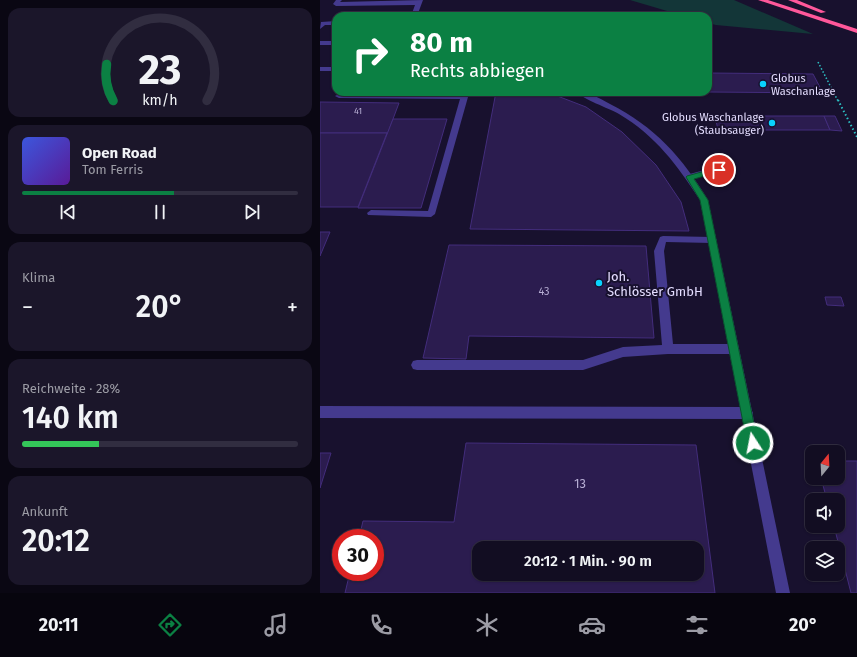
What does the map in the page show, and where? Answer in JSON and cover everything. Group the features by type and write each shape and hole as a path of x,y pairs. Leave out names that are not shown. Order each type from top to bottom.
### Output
{"highway":[{"path":"762,0 857,31"},
{"path":"791,0 857,25"}],"street":[{"path":"339,0 336,4 420,2 416,12"},
{"path":"320,27 323,23 332,23"},
{"path":"320,43 332,43"},
{"path":"320,69 332,69"},
{"path":"371,213 431,214 464,97 451,96"},
{"path":"587,96 625,115 658,140 690,177 704,200 783,593"},
{"path":"690,177 719,170"},
{"path":"668,349 659,252 663,239 712,240"},
{"path":"417,365 583,365 623,352 668,349 734,349"},
{"path":"320,412 747,413"}],"path":[{"path":"818,62 857,137"}],"green space":[{"path":"630,0 734,0 813,34 716,25 712,24 712,12 670,12"}],"building":[{"name":"Globus Waschanlage","path":"712,73 813,74 823,93 712,92"},
{"path":"495,96 557,96 586,107 622,132 656,165 681,202 689,231 470,229"},
{"path":"320,102 399,103 387,135 386,135 387,133 320,133"},
{"name":"Globus Waschanlage (Staubsauger)","path":"715,116 824,116 830,130 718,130"},
{"path":"824,116 835,116 842,131 830,130"},
{"path":"393,119 447,119 421,208 358,208"},
{"path":"320,133 387,133 358,207 320,207"},
{"path":"320,232 330,232 320,256"},
{"path":"449,245 646,246 654,338 469,336 466,359 423,358"},
{"path":"825,297 841,297 844,306 827,305"},
{"path":"466,443 696,445 715,593 345,593 348,581 384,581 384,529 361,529 363,521 454,522"},
{"path":"320,453 331,453 320,488"},
{"path":"845,461 857,461 857,593 851,593 845,569 845,541 838,541 836,533 845,533 845,493 825,493 823,485 845,485"}],"place":[{"name":"Globus Waschanlage","path":"763,84"},
{"name":"Globus Waschanlage (Staubsauger)","path":"772,123"},
{"name":"Joh. Schlösser GmbH","path":"599,283"}],"route":[{"path":"719,170 690,177 704,200 753,443"}]}
